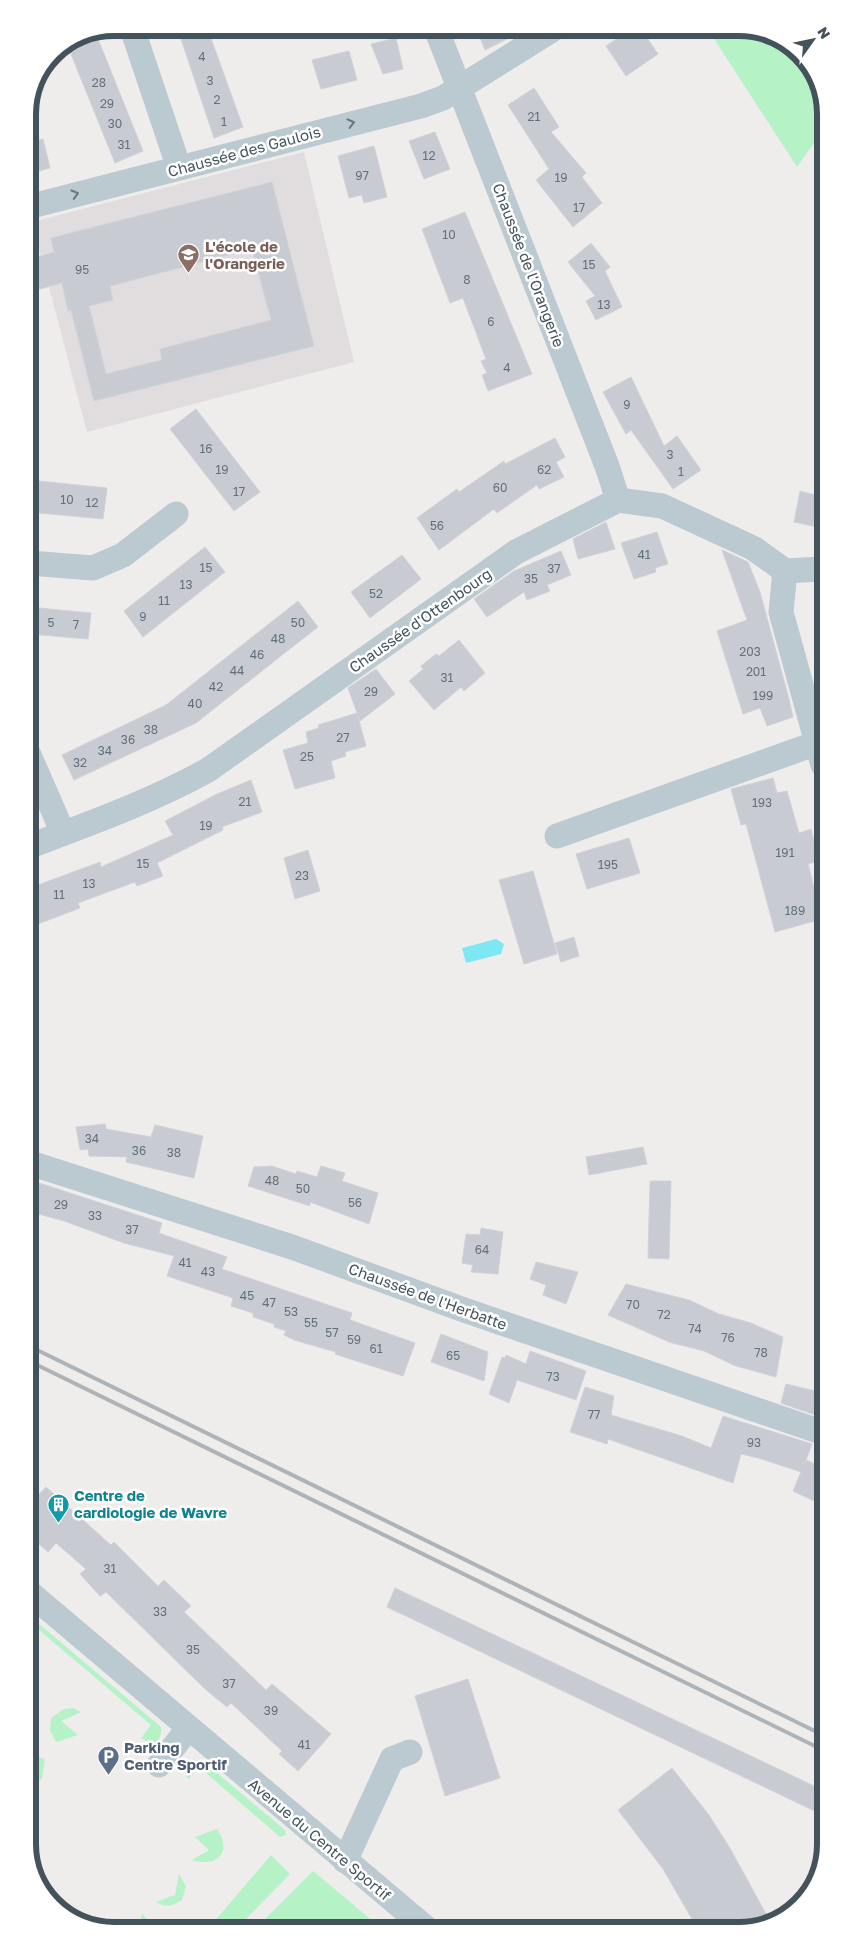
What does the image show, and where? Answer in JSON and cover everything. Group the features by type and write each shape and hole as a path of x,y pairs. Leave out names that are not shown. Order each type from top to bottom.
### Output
{"street":[{"path":"135,36 179,168"},
{"name":"Chaussée de l'Orangerie","path":"439,36 600,448 618,500"},
{"name":"Chaussée des Gaulois","path":"36,204 421,106 443,98 542,36"},
{"path":"618,500 662,506 753,548 785,572 817,569"},
{"name":"Chaussée d'Ottenbourg","path":"36,844 155,798 208,770 516,552 595,510 618,500"},
{"path":"36,564 93,568 123,555 176,514"},
{"path":"785,572 782,612 817,743"},
{"path":"557,836 817,755"},
{"path":"36,771 63,833"},
{"name":"Chaussée de l'Herbatte","path":"36,1165 282,1244 467,1311 817,1431"},
{"name":"Avenue du Centre Sportif","path":"36,1597 188,1729 419,1922"},
{"path":"159,1765 188,1729"},
{"path":"345,1861 392,1759 410,1752"}],"shaded area":[{"name":"L'école de l'Orangerie","path":"304,152 354,362 87,432 36,237 36,221"}],"green space":[{"path":"712,36 744,36 759,39 769,42 788,54 788,65 799,65 813,89 817,114 817,139 797,167"},
{"path":"36,1621 161,1727 158,1740 153,1743 141,1738 151,1725 36,1627"},
{"path":"73,1708 81,1712 61,1721 78,1735 56,1742 50,1730 51,1718 64,1709"},
{"path":"36,1756 45,1759 42,1779 36,1781"},
{"path":"192,1759 204,1762 285,1830 286,1835 280,1837 199,1767 188,1779 183,1769"},
{"path":"217,1829 222,1837 223,1845 223,1851 220,1856 209,1862 192,1860 209,1850 195,1837"},
{"path":"271,1855 290,1874 243,1922 214,1922"},
{"path":"313,1871 374,1922 262,1922"},
{"path":"179,1874 186,1886 182,1900 169,1906 156,1902 175,1895"},
{"path":"142,1913 148,1922 140,1922"}],"water":[{"path":"496,939 504,944 501,954 466,963 462,948"}],"building":[{"path":"180,36 210,36 243,127 214,138"},
{"path":"479,36 513,36 485,50"},
{"path":"621,36 646,36 658,54 626,76 606,46"},
{"path":"98,38 143,151 115,163 70,51 84,42"},
{"path":"396,38 403,69 383,74 371,44"},
{"path":"349,51 357,80 321,89 312,60"},
{"path":"534,88 559,127 551,132 586,173 582,177 602,203 573,227 536,180 549,169 508,105"},
{"path":"435,132 450,169 424,179 409,141"},
{"path":"43,139 50,168 36,172 36,141"},
{"path":"374,146 387,197 364,203 362,195 349,198 338,156"},
{"path":"272,182 314,346 94,401 71,310 68,311 62,283 36,290 36,258 54,252 51,238","holes":["252,249 271,320 160,349 162,360 106,374 89,306 113,300 110,286"]},
{"path":"465,212 532,374 488,391 482,375 487,373 481,361 486,359 463,298 450,303 422,229"},
{"path":"591,243 610,267 605,271 622,307 596,320 586,301 595,296 568,262"},
{"path":"631,377 664,446 677,436 701,470 673,489 631,430 626,434 603,392"},
{"path":"196,409 260,492 234,511 170,429"},
{"path":"555,438 565,457 556,462 564,477 539,489 537,485 497,513 494,509 439,550 417,518 457,489 459,492 504,461 505,464"},
{"path":"36,481 107,488 103,519 36,513"},
{"path":"800,491 817,496 817,527 794,522"},
{"path":"606,522 615,549 578,559 573,539"},
{"path":"657,532 668,564 655,568 656,572 634,579 621,543"},
{"path":"205,547 225,572 143,637 124,611"},
{"path":"722,550 748,562 760,592 789,699 793,717 767,726 760,708 743,714 717,631 747,620"},
{"path":"561,551 571,575 547,585 550,591 527,600 524,592 487,617 474,599 514,571"},
{"path":"402,555 421,579 370,618 351,592"},
{"path":"298,601 318,627 196,723 74,780 62,755 166,705"},
{"path":"36,608 91,613 88,639 36,635"},
{"path":"459,640 485,673 464,691 461,687 434,710 409,681 423,669 421,666 436,654 439,656"},
{"path":"376,669 395,694 360,721 348,688"},
{"path":"357,713 366,746 345,752 346,756 331,761 335,778 295,789 283,750 308,743 306,732 319,728 318,725"},
{"path":"773,778 777,793 787,791 799,833 811,829 817,853 817,862 808,864 817,899 817,920 775,932 746,824 741,825 731,789"},
{"path":"251,780 262,812 222,827 223,830 157,863 163,876 137,886 135,882 78,903 80,908 36,925 36,886 100,862 101,867 173,835 165,821 217,794"},
{"path":"629,838 640,873 587,889 576,854"},
{"path":"308,850 320,891 295,899 284,858"},
{"path":"533,871 557,954 524,964 499,880"},
{"path":"574,937 579,956 561,962 555,943"},
{"path":"105,1124 106,1129 151,1137 155,1125 203,1136 194,1178 126,1162 127,1157 89,1156 88,1149 80,1150 76,1127"},
{"path":"643,1147 647,1164 589,1175 586,1157"},
{"path":"272,1166 296,1174 297,1171 317,1177 321,1166 345,1173 342,1181 378,1193 369,1224 310,1202 310,1206 248,1186 254,1167"},
{"path":"650,1181 671,1181 669,1259 648,1258"},
{"path":"36,1182 162,1223 159,1233 227,1257 222,1269 352,1313 350,1320 415,1343 403,1376 335,1354 336,1352 294,1340 284,1335 286,1331 274,1327 274,1324 253,1317 253,1313 231,1306 233,1298 167,1276 174,1256 124,1243 64,1221 36,1213"},
{"path":"481,1228 503,1232 498,1274 471,1272 473,1265 462,1263 466,1234 480,1235"},
{"path":"536,1262 578,1272 566,1304 543,1295 546,1285 530,1279"},
{"path":"626,1284 689,1300 719,1314 751,1323 783,1337 776,1377 736,1366 704,1351 669,1342 608,1315"},
{"path":"441,1334 488,1352 484,1381 431,1362"},
{"path":"530,1351 586,1371 576,1400 517,1380 509,1403 489,1394 502,1357 505,1358 506,1355 526,1364"},
{"path":"786,1384 817,1391 817,1416 781,1403"},
{"path":"585,1387 614,1396 611,1415 682,1436 711,1448 723,1416 812,1444 805,1463 807,1460 817,1465 817,1502 793,1491 801,1472 758,1458 741,1454 733,1483 608,1439 607,1444 570,1432"},
{"path":"46,1487 111,1545 114,1542 158,1586 164,1580 191,1606 184,1612 266,1690 272,1684 331,1734 298,1771 279,1754 282,1751 231,1703 227,1707 205,1689 106,1592 100,1596 80,1574 86,1569 56,1543 48,1552 36,1541 36,1498"},
{"path":"395,1588 817,1787 817,1812 387,1607"},
{"path":"468,1679 500,1778 445,1796 415,1696"},
{"path":"672,1768 709,1815 731,1850 767,1916 739,1922 694,1922 663,1869 618,1810"}],"railway":[{"path":"36,1349 817,1732"},
{"path":"36,1364 817,1747"}],"place":[{"name":"L'école de l'Orangerie","path":"189,274"},
{"name":"Centre de cardiologie de Wavre","path":"58,1523"},
{"name":"Parking Centre Sportif","path":"108,1775"}]}
